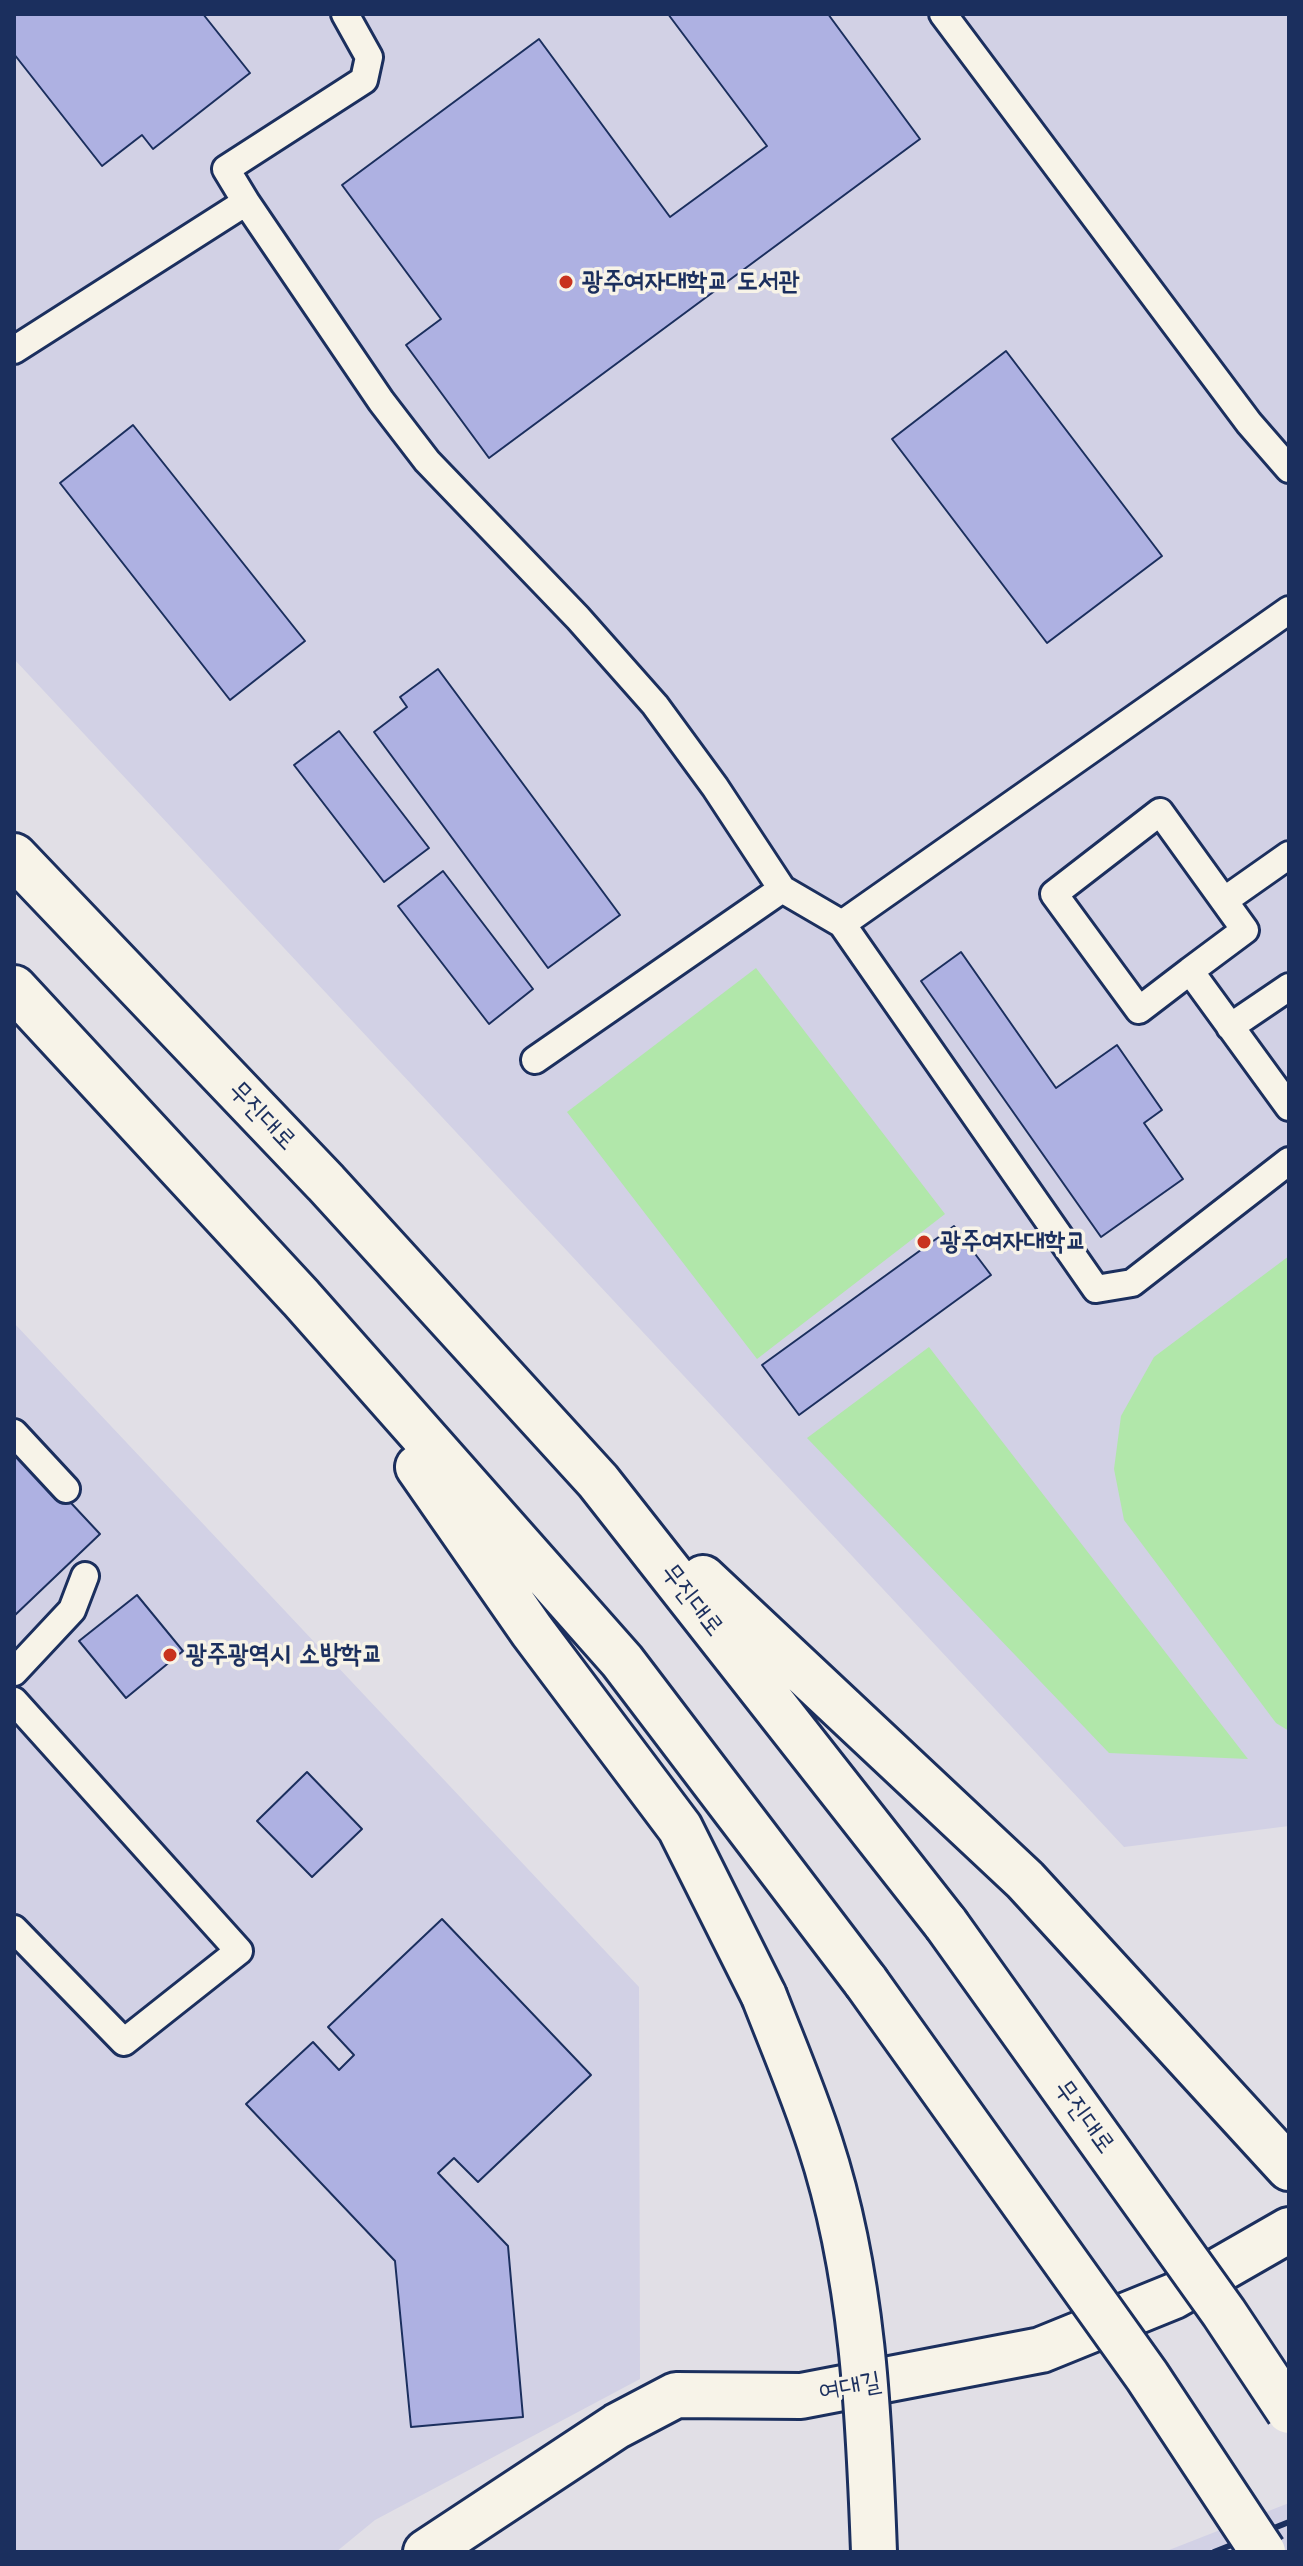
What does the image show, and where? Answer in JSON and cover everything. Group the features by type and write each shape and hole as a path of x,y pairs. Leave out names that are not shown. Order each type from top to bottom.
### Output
{"main road":[{"name":"무진대로","path":"14,856 326,1183 598,1481 946,1924 1224,2313 1289,2411"},
{"path":"14,988 301,1298 622,1661 866,1982 1147,2376 1263,2552"},
{"path":"301,1298 532,1631 680,1828 764,1996 821,2145 856,2299 870,2422 874,2552"},
{"path":"598,1481 1025,1880 1289,2168"},
{"name":"여대길","path":"426,2552 617,2426 676,2395 801,2396 1041,2350 1174,2296 1289,2230"}],"lane":[{"path":"345,14 369,57 364,80 226,169 427,461 578,618 655,705 715,787 782,889 842,924 1096,1289 1132,1283 1289,1161"},
{"path":"943,14 1249,423 1289,469"},
{"path":"14,350 246,202"},
{"path":"842,924 1289,610"},
{"path":"1160,812 1245,930 1190,971 1139,1010 1054,894 1160,812"},
{"path":"1225,900 1289,855"},
{"path":"535,1060 782,889"},
{"path":"1190,971 1289,1107"},
{"path":"1230,1027 1289,987"},
{"path":"14,1433 66,1489"},
{"path":"14,1672 72,1610 85,1576"},
{"path":"14,1701 239,1951 124,2042 14,1929"}],"shaded area":[{"name":"광주여자대학교","path":"14,14 1289,14 1289,1826 1124,1847 14,659"},
{"name":"광주광역시 소방학교","path":"14,1323 639,1987 640,2379 375,2520 336,2552 14,2552"},
{"path":"1289,2503 1289,2552 1164,2552"}],"green space":[{"path":"756,968 945,1214 757,1359 567,1112"},
{"path":"1289,1256 1289,1731 1276,1723 1124,1520 1114,1469 1121,1416 1154,1357"},
{"path":"929,1347 1248,1759 1109,1753 807,1438"}],"building":[{"path":"14,14 203,14 250,73 153,149 142,135 102,166 14,54"},
{"path":"668,14 828,14 920,139 489,458 406,345 441,319 342,185 539,39 670,217 767,146"},
{"path":"1006,351 1162,556 1047,643 892,439"},
{"path":"133,425 305,641 230,700 60,483"},
{"path":"438,669 620,915 548,968 374,732 407,707 400,697"},
{"path":"339,731 429,848 384,882 294,765"},
{"path":"443,871 533,989 489,1024 398,906"},
{"path":"961,952 1056,1088 1117,1045 1162,1110 1144,1123 1183,1179 1101,1237 921,981"},
{"path":"954,1226 991,1275 799,1415 762,1365"},
{"path":"14,1442 100,1534 14,1616"},
{"path":"137,1595 183,1651 126,1698 79,1641"},
{"path":"307,1772 362,1829 312,1877 257,1821"},
{"path":"442,1919 591,2075 478,2182 454,2158 438,2173 508,2246 523,2417 411,2427 395,2261 246,2104 313,2042 339,2070 354,2055 328,2027"}],"railway":[{"path":"1214,2552 1289,2522"}],"place":[{"name":"광주여자대학교 도서관","path":"566,282"},
{"name":"광주여자대학교","path":"924,1242"},
{"name":"광주광역시 소방학교","path":"170,1655"}]}
